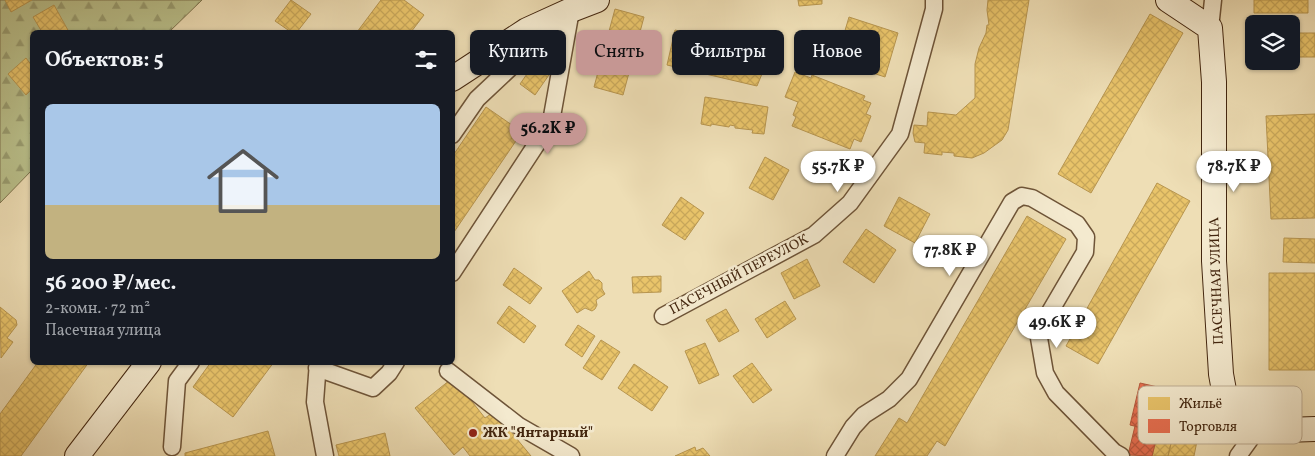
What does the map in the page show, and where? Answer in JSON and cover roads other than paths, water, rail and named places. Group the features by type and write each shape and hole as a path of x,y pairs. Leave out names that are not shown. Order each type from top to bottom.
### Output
{"street":[{"path":"455,77 527,30 597,0"},
{"name":"ПАСЕЧНЫЙ ПЕРЕУЛОК","path":"663,316 814,235 850,203 900,134 934,9 934,0"},
{"path":"1168,0 1210,28"},
{"name":"ПАСЕЧНАЯ УЛИЦА","path":"1213,0 1210,28 1214,82 1214,261 1223,386"},
{"path":"455,131 478,99 571,10"},
{"path":"455,268 551,122 571,10"},
{"path":"835,456 853,427 864,415 889,399 909,379 1012,202 1022,196 1032,198 1077,224 1086,237 1085,252 1044,322 1039,338 1045,373 1056,393 1114,452 1121,456"},
{"path":"77,456 147,365"},
{"path":"172,447 177,381 189,365"},
{"path":"326,456 315,402 317,365 373,388 389,373 394,365"},
{"path":"448,372 519,426 571,456"},
{"path":"1302,429 1315,429"},
{"path":"1238,456 1247,444"}],"place":[{"name":"ЖК \"Янтарный\"","path":"473,433"}]}
